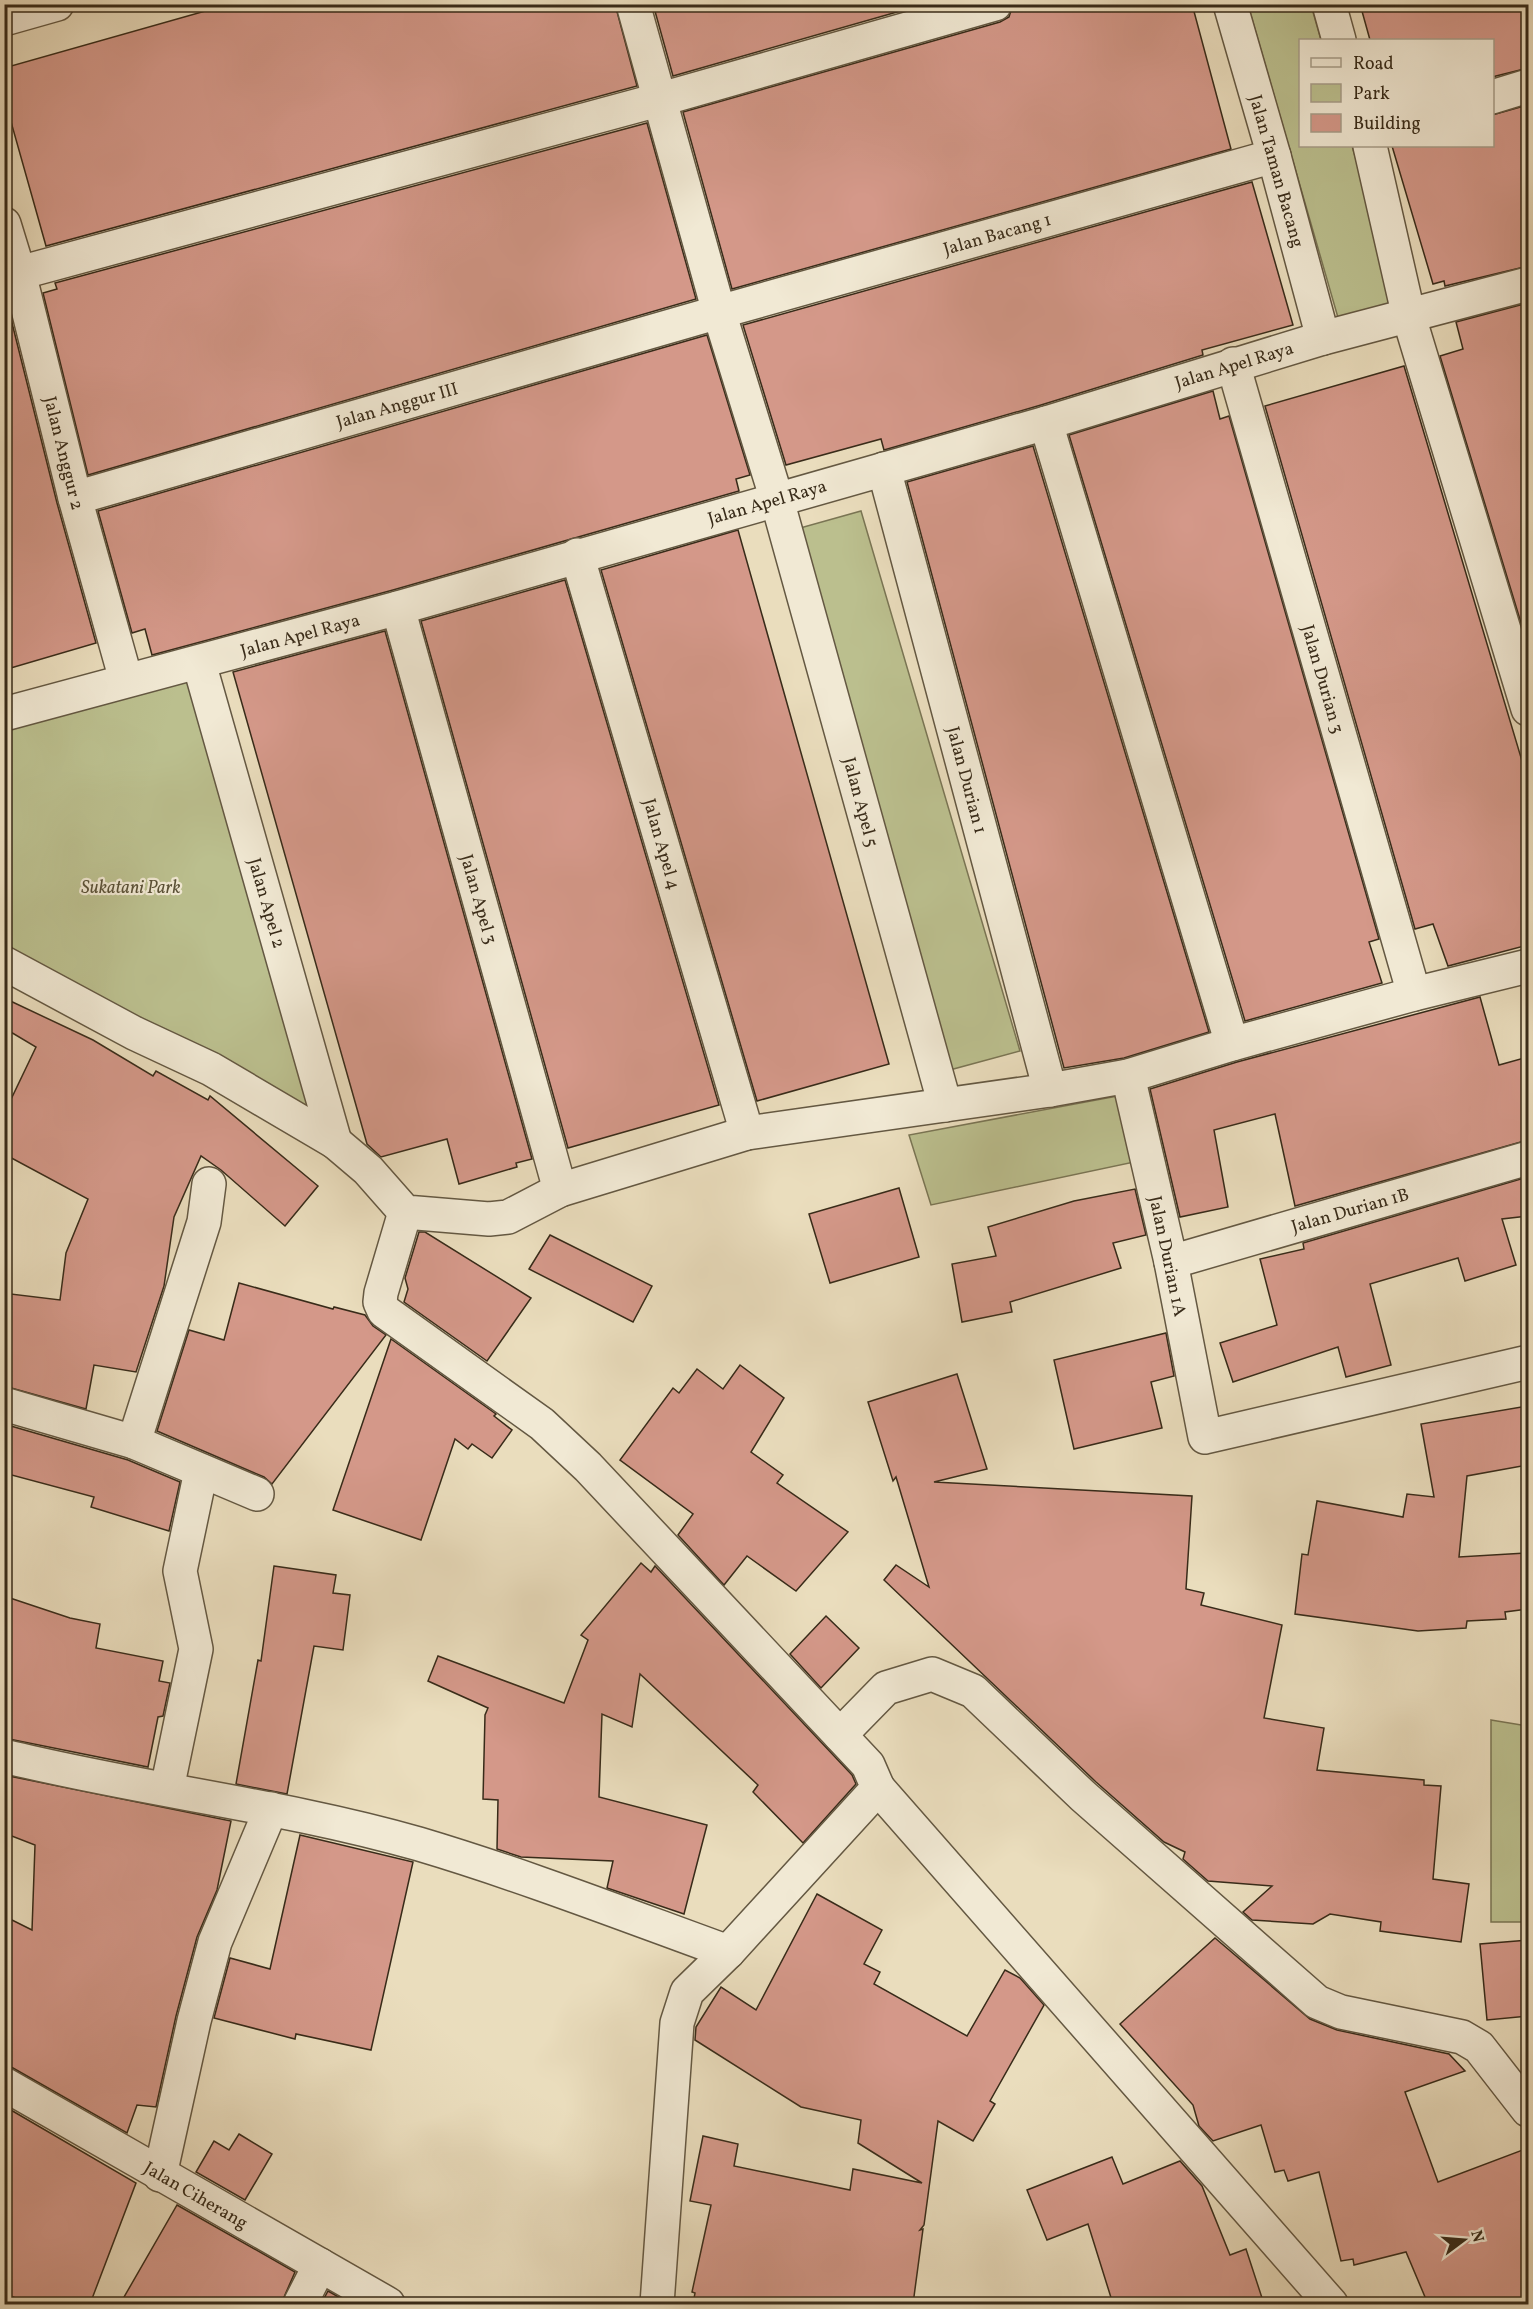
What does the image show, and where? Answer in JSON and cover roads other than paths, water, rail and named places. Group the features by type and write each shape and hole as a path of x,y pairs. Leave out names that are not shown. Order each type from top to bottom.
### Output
{"street":[{"path":"4,19 57,4"},
{"name":"Jalan Apel 5","path":"633,4 719,312 777,500 945,1105"},
{"path":"19,273 658,100 995,4"},
{"name":"Jalan Taman Bacang","path":"1230,4 1323,338"},
{"path":"1329,4 1340,39"},
{"path":"1494,96 1528,86"},
{"path":"1370,147 1409,317 1528,709"},
{"name":"Jalan Bacang 1","path":"719,312 1274,156"},
{"name":"Jalan Anggur 2","path":"4,224 19,273 75,498 126,680"},
{"name":"Jalan Apel Raya","path":"4,714 398,608 577,555 1046,423 1323,338 1528,284"},
{"name":"Jalan Anggur III","path":"75,498 719,312"},
{"name":"Jalan Durian 3","path":"1233,364 1414,994"},
{"path":"1046,423 1232,1044"},
{"name":"Jalan Durian 1","path":"884,470 1050,1090"},
{"name":"Jalan Apel 4","path":"577,555 747,1133"},
{"name":"Jalan Apel 3","path":"398,608 560,1190"},
{"name":"Jalan Apel 2","path":"199,663 335,1142"},
{"path":"4,963 134,1033 211,1069 335,1142 368,1170 405,1212 498,1218 508,1217 560,1190 747,1133 1050,1090 1128,1076 1232,1044 1414,994 1528,966"},
{"name":"Jalan Durian 1A","path":"1128,1076 1171,1262 1205,1437 1528,1362"},
{"name":"Jalan Durian 1B","path":"1171,1262 1528,1158"},
{"path":"134,1442 204,1222 209,1184"},
{"path":"405,1212 381,1293 384,1311 542,1424 588,1467 868,1765 878,1788 1331,2304"},
{"path":"4,1404 134,1442 256,1494"},
{"path":"167,1790 196,1649 180,1571 201,1471"},
{"path":"840,1735 886,1688 932,1674 973,1691 1083,1796 1317,2002 1341,2012 1462,2037 1479,2047 1528,2110"},
{"path":"4,1756 271,1809 418,1844 528,1880 728,1952"},
{"path":"657,2304 677,2023 687,1992 728,1952 878,1788"},
{"path":"160,2175 194,2021 215,1942 271,1809"},
{"name":"Jalan Ciherang","path":"4,2084 388,2304"},
{"path":"300,2304 320,2265"}],"park label":[{"name":"Sukatani Park","path":"131,887"}]}
